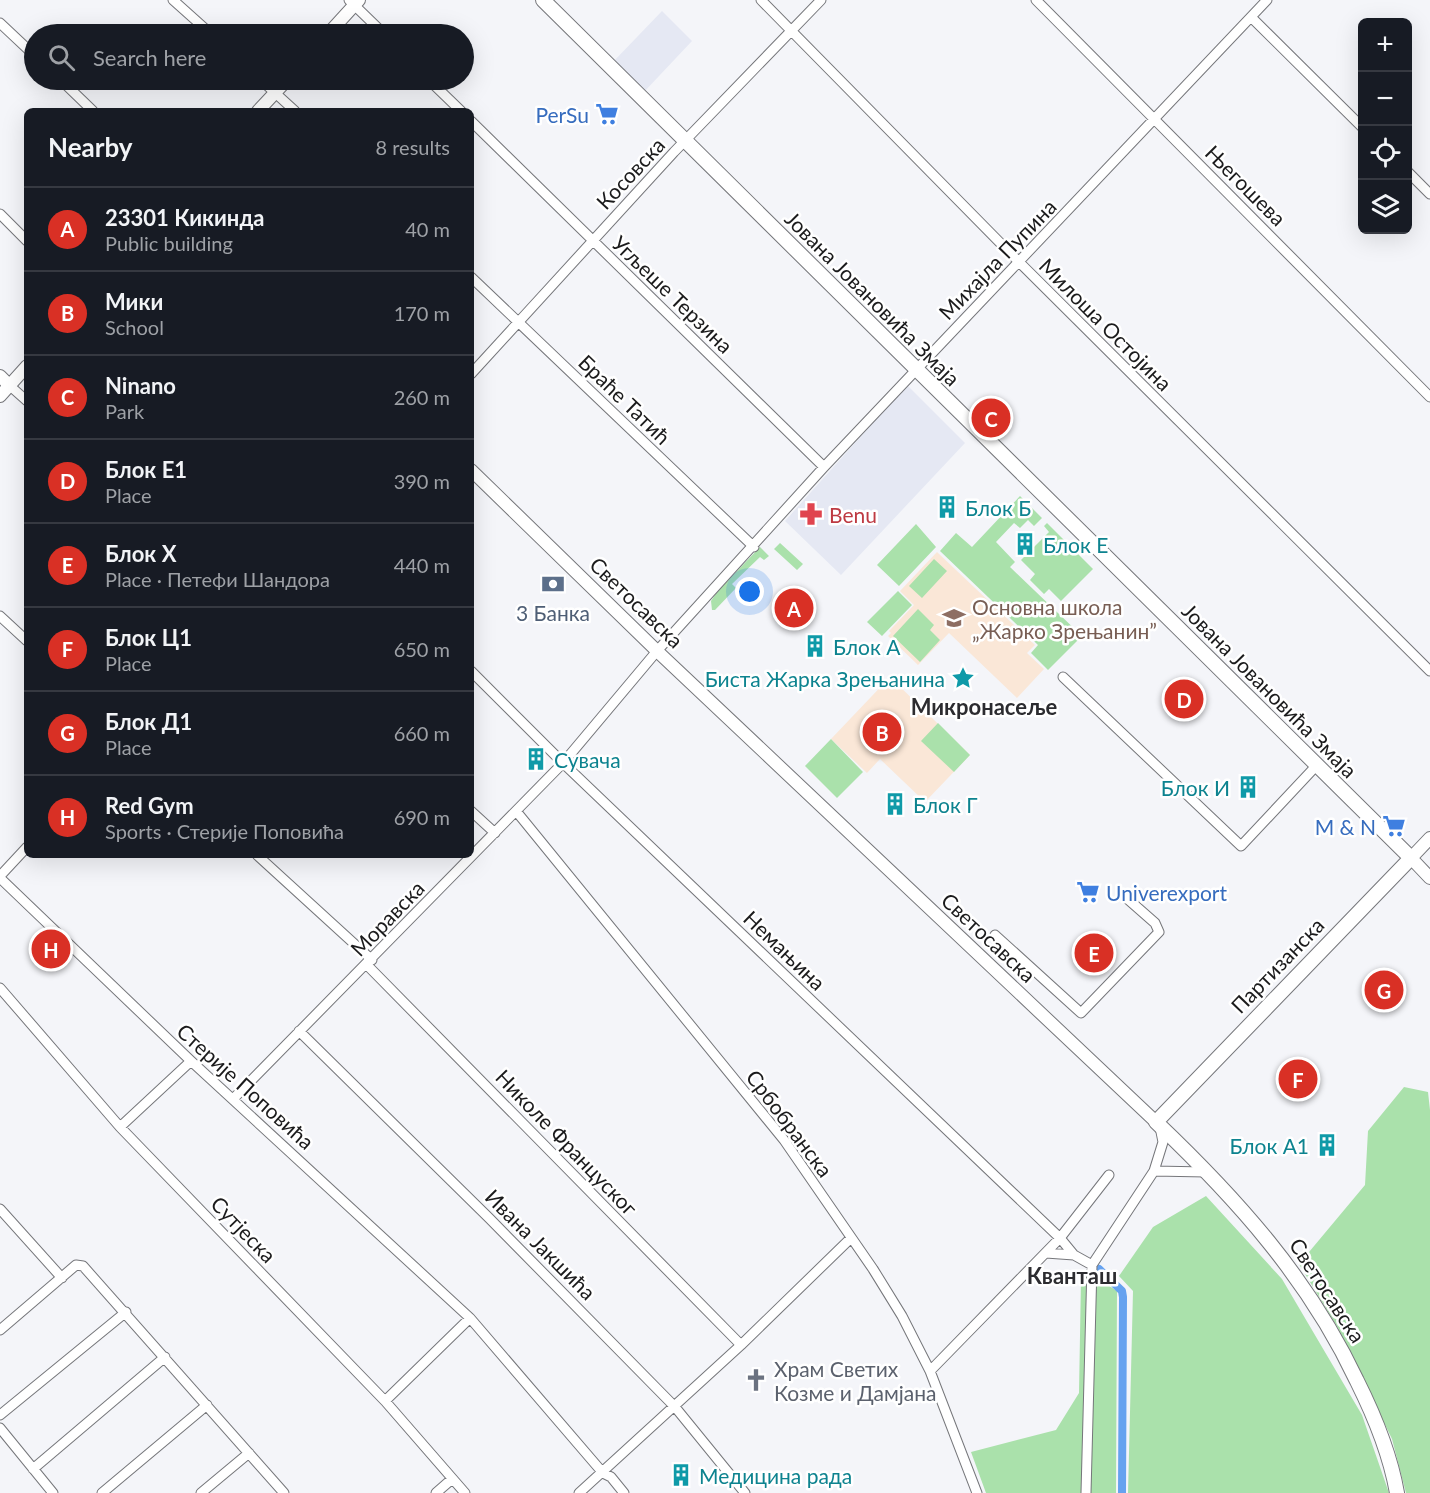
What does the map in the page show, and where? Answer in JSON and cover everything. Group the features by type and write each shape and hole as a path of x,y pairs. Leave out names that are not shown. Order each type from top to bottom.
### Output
{"main road":[{"name":"Јована Јовановића Змаја","path":"543,0 1411,858"},
{"name":"Партизанска","path":"1158,1124 1411,858"},
{"name":"Светосавска","path":"1158,1124 1274,1245 1326,1321 1374,1416 1386,1449 1396,1493"}],"street":[{"path":"173,0 200,24"},
{"name":"Милоша Остојина","path":"761,0 1019,262 1430,671"},
{"name":"Косовска","path":"474,371 520,323 592,240 821,0"},
{"name":"Његошева","path":"1036,0 1430,397"},
{"name":"Михајла Пупина","path":"657,651 915,370 1267,0"},
{"path":"336,24 354,2 375,24"},
{"path":"1251,17 1361,126"},
{"path":"0,23 24,46"},
{"path":"71,90 90,108"},
{"path":"273,90 292,108"},
{"path":"439,90 458,108"},
{"path":"261,108 275,92"},
{"name":"Угљеше Терзина","path":"474,124 824,468"},
{"path":"1412,177 1430,194"},
{"path":"0,214 24,238"},
{"name":"Браће Татић","path":"474,280 754,547"},
{"path":"0,396 5,381 24,368"},
{"path":"5,381 24,398"},
{"name":"Светосавска","path":"474,473 657,651 1158,1124"},
{"path":"0,616 24,638"},
{"name":"Моравска","path":"474,855 563,763 657,651"},
{"name":"Немањина","path":"474,674 563,763 1060,1238 1074,1255 1092,1265"},
{"path":"1063,676 1241,846 1317,765"},
{"name":"Србобранска","path":"516,811 784,1140 851,1238 902,1316 930,1371 978,1493"},
{"path":"474,814 495,833"},
{"name":"Партизанска","path":"1411,858 1430,838"},
{"path":"0,877 24,850"},
{"name":"Николе Француског","path":"260,858 370,962 741,1346"},
{"name":"Моравска","path":"234,1098 471,858"},
{"name":"Јована Јовановића Змаја","path":"1411,858 1430,878"},
{"name":"Стерије Поповића","path":"0,877 191,1061 234,1098 470,1318 603,1473 611,1477 624,1493"},
{"path":"995,935 1081,1013 1159,932 1155,923 1122,894"},
{"name":"Сутјеска","path":"0,988 120,1126 385,1401 465,1493"},
{"name":"Ивана Јакшића","path":"300,1031 675,1407 745,1493"},
{"path":"120,1126 191,1061"},
{"path":"1086,1493 1092,1265 1154,1171 1163,1142 1158,1124"},
{"path":"1154,1171 1206,1172"},
{"path":"930,1371 1060,1238 1109,1175"},
{"path":"0,1209 62,1278"},
{"path":"579,1493 741,1346 851,1238"},
{"name":"Немањина","path":"1046,1253 1074,1255"},
{"path":"0,1330 76,1265 84,1266 284,1493"},
{"path":"0,1415 126,1312"},
{"path":"385,1401 470,1318"},
{"path":"33,1469 165,1357"},
{"path":"102,1493 207,1405"},
{"path":"0,1428 53,1493"},
{"path":"201,1493 249,1453"},
{"path":"436,1493 452,1479"}],"shaded area":[{"path":"662,11 692,41 643,93 612,63"},
{"path":"907,385 965,443 841,575 785,521"},
{"name":"Основна школа „Жарко Зрењанин”","path":"937,552 1035,645 1027,653 1044,669 1017,698 949,633 918,665 888,636 891,633 889,631 914,605 900,591"},
{"path":"890,677 970,755 925,802 880,759 867,773 831,739"}],"green space":[{"path":"1020,496 1042,518 1034,526 1028,520 1020,528 1014,523 996,542 1015,562 1010,567 1082,636 1048,670 1031,653 1038,645 940,551 956,533 972,547"},
{"path":"1047,523 1093,569 1061,601 1049,589 1044,594 1030,580 1035,574 1021,560 1049,532 1044,526"},
{"path":"916,524 936,547 899,586 877,565"},
{"path":"780,543 803,564 797,570 774,549"},
{"path":"760,547 769,556 764,560 760,557 732,584 736,588 715,610 712,610 711,601 717,592"},
{"path":"934,559 947,571 922,598 909,586"},
{"path":"898,591 912,605 882,636 867,622"},
{"path":"918,609 934,625 930,630 940,640 920,662 893,636"},
{"path":"938,723 970,755 954,772 921,741"},
{"path":"831,739 863,772 837,798 805,766"},
{"path":"1404,1087 1428,1092 1430,1110 1430,1493 1406,1493 1392,1439 1338,1328 1299,1264 1365,1185 1368,1131"},
{"path":"1206,1196 1282,1279 1362,1415 1389,1493 1128,1493 1133,1291 1119,1276 1153,1227"},
{"path":"1085,1270 1117,1291 1116,1493 986,1493 971,1452 1056,1430 1079,1393 1081,1278"}],"waterway":[{"path":"1099,1269 1122,1291 1123,1297 1122,1493"}],"place":[{"name":"PerSu","path":"607,114"},
{"name":"Ninano","path":"991,418"},
{"name":"Блок Б","path":"947,507"},
{"name":"Benu","path":"811,514"},
{"name":"Блок Е","path":"1025,544"},
{"name":"3 Банка","path":"553,584"},
{"name":"23301 Кикинда","path":"794,608"},
{"name":"Основна школа „Жарко Зрењанин”","path":"954,618"},
{"name":"Блок А","path":"815,646"},
{"name":"Биста Жарка Зрењанина","path":"963,678"},
{"name":"Блок Е1","path":"1184,699"},
{"name":"Мики","path":"882,732"},
{"name":"Сувача","path":"536,759"},
{"name":"Блок И","path":"1248,787"},
{"name":"Блок Г","path":"895,804"},
{"name":"M & N","path":"1394,826"},
{"name":"Univerexport","path":"1088,892"},
{"name":"Red Gym","path":"51,949"},
{"name":"Блок Х","path":"1094,953"},
{"name":"Блок Д1","path":"1384,990"},
{"name":"Блок Ц1","path":"1298,1079"},
{"name":"Блок А1","path":"1327,1145"},
{"name":"Храм Светих Козме и Дамјана","path":"756,1380"},
{"name":"Медицина рада","path":"681,1475"}],"district":[{"name":"Микронасеље","path":"984,706"},
{"name":"Кванташ","path":"1072,1275"}]}
